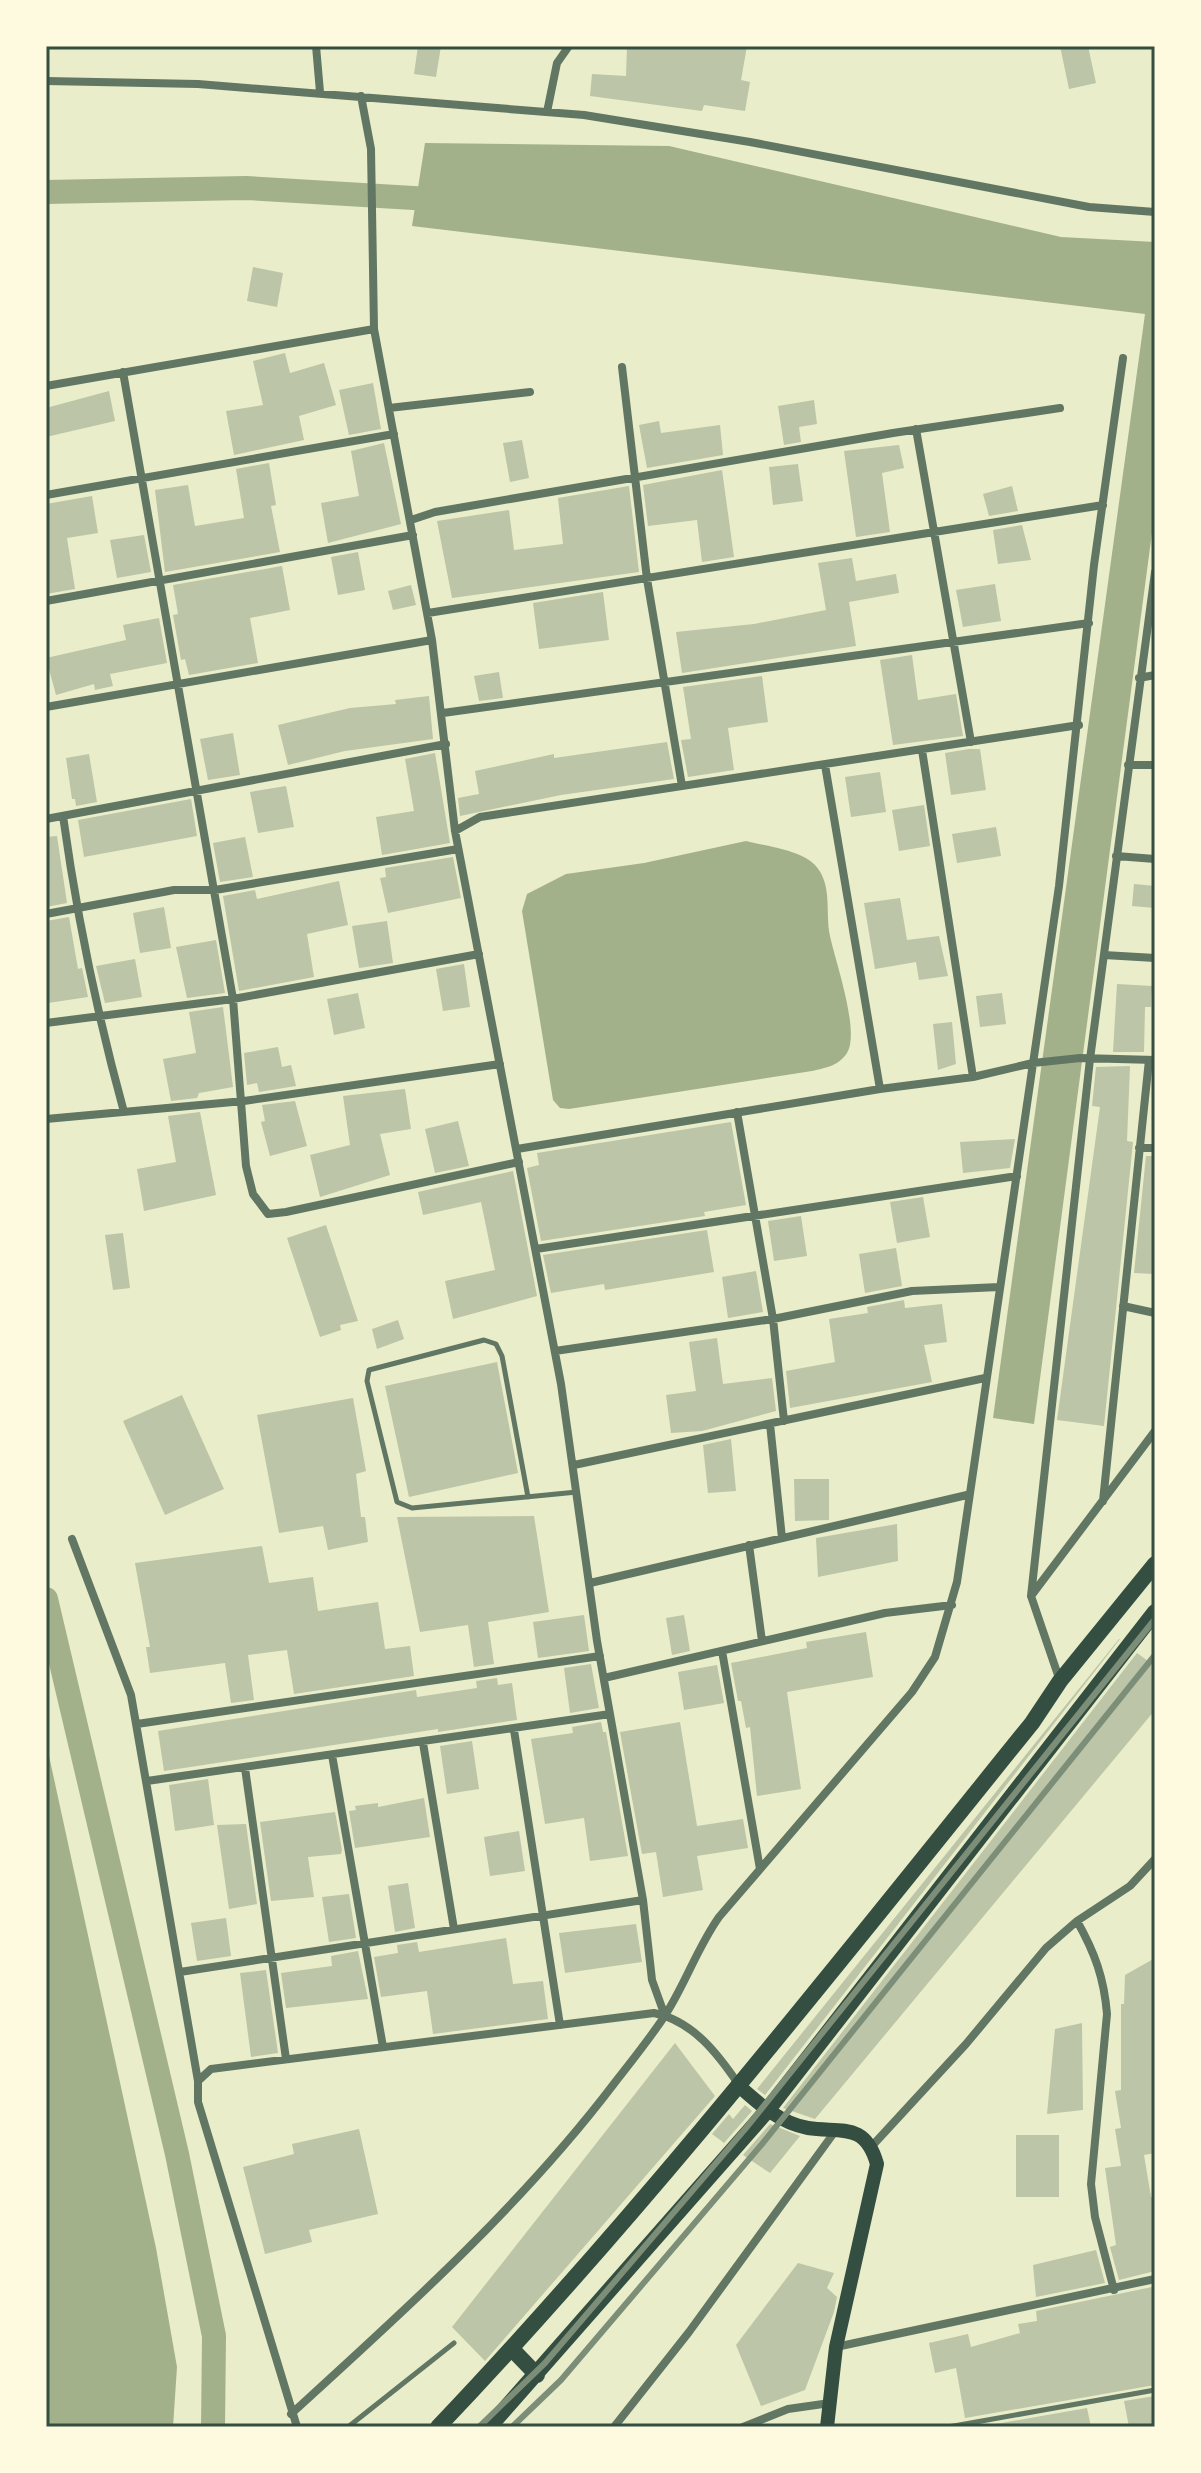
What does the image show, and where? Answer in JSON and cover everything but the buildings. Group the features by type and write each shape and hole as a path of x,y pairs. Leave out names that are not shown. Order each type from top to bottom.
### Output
{"main road":[{"path":"438,2427 512,2349 739,2086 1022,1736 1060,1681 1155,1564"},
{"path":"489,2427 766,2112 1155,1612"},
{"path":"739,2086 766,2112 807,2128 838,2127 872,2146 877,2164 836,2347 827,2427"},
{"path":"512,2349 537,2375"}],"street":[{"path":"316,46 320,92"},
{"path":"547,112 557,63 569,46"},
{"path":"46,81 198,84 547,112 750,142 1089,207 1155,212"},
{"path":"361,96 371,149 374,329 428,613 458,849 555,1351 600,1656 643,1900 652,1980 665,2016"},
{"path":"46,386 374,329"},
{"path":"291,2414 415,2301 527,2185 611,2088 665,2016 703,1940 912,1692 935,1657 952,1605 1017,1176 1079,725 1123,358"},
{"path":"622,367 647,579 682,786"},
{"path":"123,372 233,999 244,1101 246,1166 253,1194 268,1214 519,1162"},
{"path":"389,408 530,392"},
{"path":"411,520 435,512 916,429 1060,408"},
{"path":"916,429 956,641 971,742"},
{"path":"46,495 394,434"},
{"path":"428,613 1103,505"},
{"path":"46,601 413,535"},
{"path":"1060,1681 1031,1596 1090,1059 1155,572"},
{"path":"443,713 1089,623"},
{"path":"46,707 432,640"},
{"path":"1139,678 1155,675"},
{"path":"455,831 480,817 1079,725"},
{"path":"46,819 446,744"},
{"path":"922,750 973,1077"},
{"path":"825,765 880,1089"},
{"path":"1128,765 1155,765"},
{"path":"63,816 76,909 98,1016 124,1112"},
{"path":"46,914 174,890 215,890 458,849"},
{"path":"1116,856 1155,859"},
{"path":"46,1023 233,999 479,954"},
{"path":"1104,955 1155,958"},
{"path":"517,1149 880,1089 973,1077 1047,1061 1080,1058 1152,1060 1139,1148 1103,1501"},
{"path":"46,1119 244,1101 500,1064"},
{"path":"737,1112 773,1319 784,1421"},
{"path":"1139,1148 1155,1148"},
{"path":"536,1249 1017,1176"},
{"path":"555,1351 773,1319 912,1291 999,1287"},
{"path":"1123,1306 1155,1313"},
{"path":"574,1465 985,1378"},
{"path":"770,1424 782,1538"},
{"path":"1031,1596 1155,1431"},
{"path":"590,1583 967,1495"},
{"path":"72,1539 120,1661 137,1724 198,2081 198,2102 297,2427"},
{"path":"749,1545 762,1641"},
{"path":"604,1678 885,1613 952,1605"},
{"path":"722,1651 760,1869"},
{"path":"137,1724 600,1656"},
{"path":"147,1781 610,1714"},
{"path":"514,1730 560,2025"},
{"path":"423,1743 454,1929"},
{"path":"332,1755 383,2047"},
{"path":"245,1768 286,2059"},
{"path":"872,2146 966,2044 1046,1948 1077,1921 1116,1897 1155,1859"},
{"path":"180,1972 643,1900"},
{"path":"1077,1921 1098,1960 1105,1986 1107,2014 1091,2184 1095,2217 1114,2290"},
{"path":"198,2081 211,2069 654,2013 680,2021 705,2042 739,2086"},
{"path":"614,2427 689,2332 838,2127"},
{"path":"836,2347 1155,2279"},
{"path":"743,2427 788,2409 830,2403"}],"lane":[{"path":"528,1497 502,1356 496,1344 484,1340 369,1370 367,1381 397,1502 402,1506 528,1497 578,1492"},
{"path":"348,2427 454,2343"},
{"path":"948,2427 1155,2390"}],"shaded area":[{"path":"425,143 669,146 1061,237 1155,242 1155,510 1034,1424 993,1418 1145,314 412,226"},
{"path":"746,841 801,856 821,873 826,890 830,936 851,1027 851,1040 845,1056 833,1065 812,1071 560,1108 553,1100 522,911 527,894 566,874 644,863"},
{"path":"46,1742 156,2248 177,2367 173,2427 46,2427"}],"waterway":[{"path":"46,192 246,188 447,200"},
{"path":"46,1599 177,2154 214,2336 213,2427"}],"railway":[{"path":"479,2427 545,2363 746,2128 1155,1619"},
{"path":"512,2427 561,2380 762,2144 1155,1655"}]}
